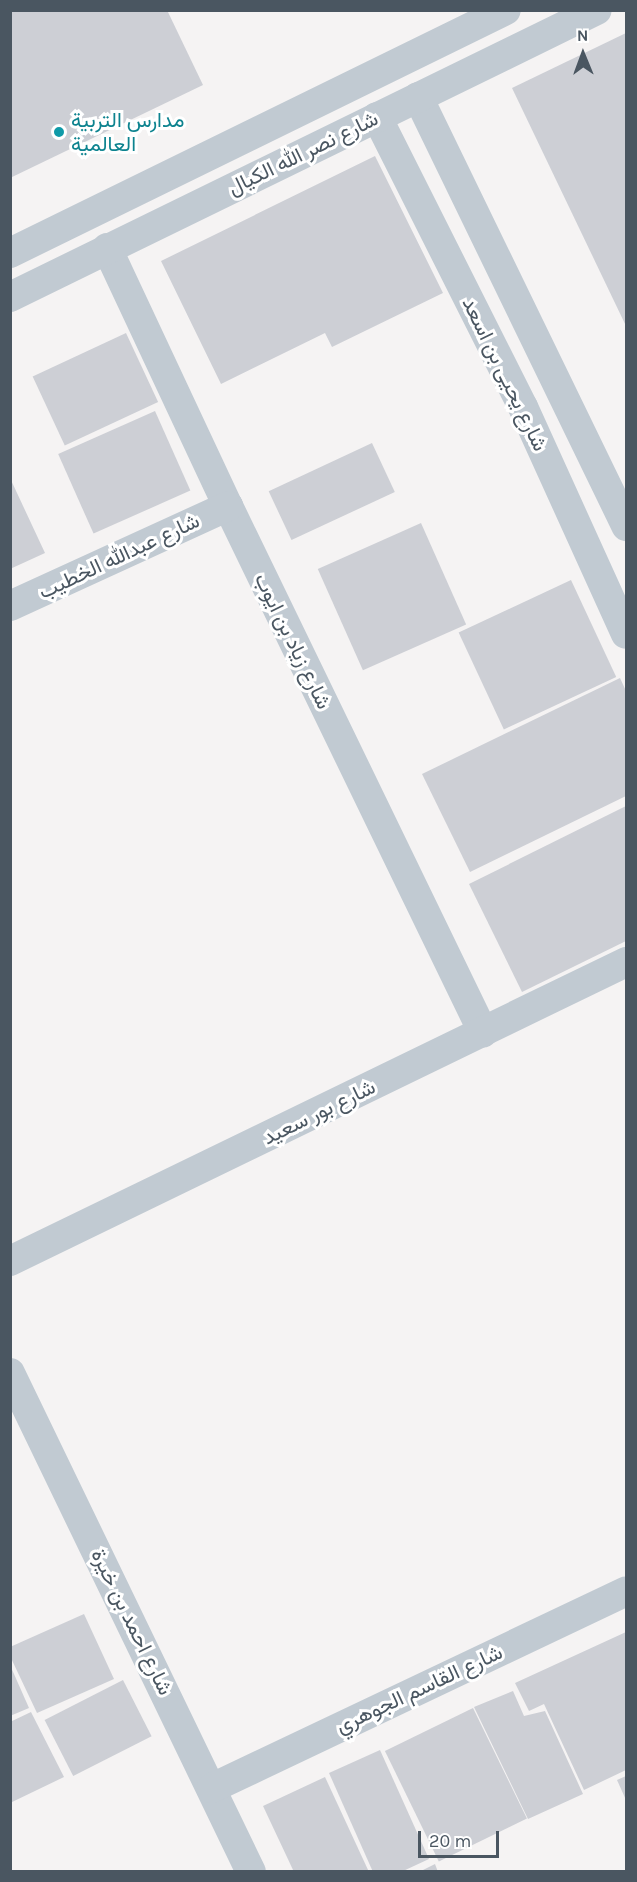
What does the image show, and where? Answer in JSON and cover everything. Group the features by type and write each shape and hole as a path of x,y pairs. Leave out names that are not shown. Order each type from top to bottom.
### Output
{"street":[{"name":"شارع نصر الله الكيال","path":"10,253 506,10"},
{"name":"شارع نصر الله الكيال","path":"10,297 597,10"},
{"name":"شارع يحيى بن اسعد","path":"418,97 627,526"},
{"name":"شارع يحيى بن اسعد","path":"377,117 523,407 627,634"},
{"name":"شارع زياد بن ايوب","path":"107,249 228,506 483,1032"},
{"name":"شارع عبدالله الخطيب","path":"10,606 228,506"},
{"name":"شارع بور سعيد","path":"10,1261 627,962"},
{"name":"شارع احمد بن خيرة","path":"10,1373 251,1872"},
{"name":"شارع القاسم الجوهري","path":"212,1788 627,1591"}],"building":[{"name":"مدارس التربية العالمية","path":"10,10 167,10 203,85 10,178"},
{"path":"626,33 626,326 512,88"},
{"path":"375,156 443,293 332,347 325,333 221,384 161,261"},
{"path":"126,333 158,402 65,445 33,377"},
{"path":"155,411 190,490 94,534 58,454"},
{"path":"372,443 395,492 292,540 269,491"},
{"path":"10,478 45,553 10,569"},
{"path":"421,523 466,624 363,670 318,569"},
{"path":"571,580 616,677 504,729 459,632"},
{"path":"620,678 626,691 626,796 470,872 422,774"},
{"path":"626,806 626,941 522,992 469,884"},
{"path":"84,1614 114,1679 37,1713 10,1656 10,1647"},
{"path":"626,1632 626,1770 584,1790 544,1704 529,1711 515,1683"},
{"path":"10,1665 29,1708 10,1716"},
{"path":"123,1680 152,1736 73,1776 45,1720"},
{"path":"513,1691 524,1716 545,1711 583,1794 528,1819 474,1707"},
{"path":"473,1708 527,1819 439,1862 385,1751"},
{"path":"31,1712 64,1777 10,1803 10,1722"},
{"path":"380,1750 429,1859 401,1872 373,1872 329,1773"},
{"path":"626,1776 626,1800 617,1780"},
{"path":"325,1777 369,1872 294,1872 263,1806"},
{"path":"435,1864 438,1872 419,1872"}],"place":[{"name":"مدارس التربية العالمية","path":"59,132"}]}
